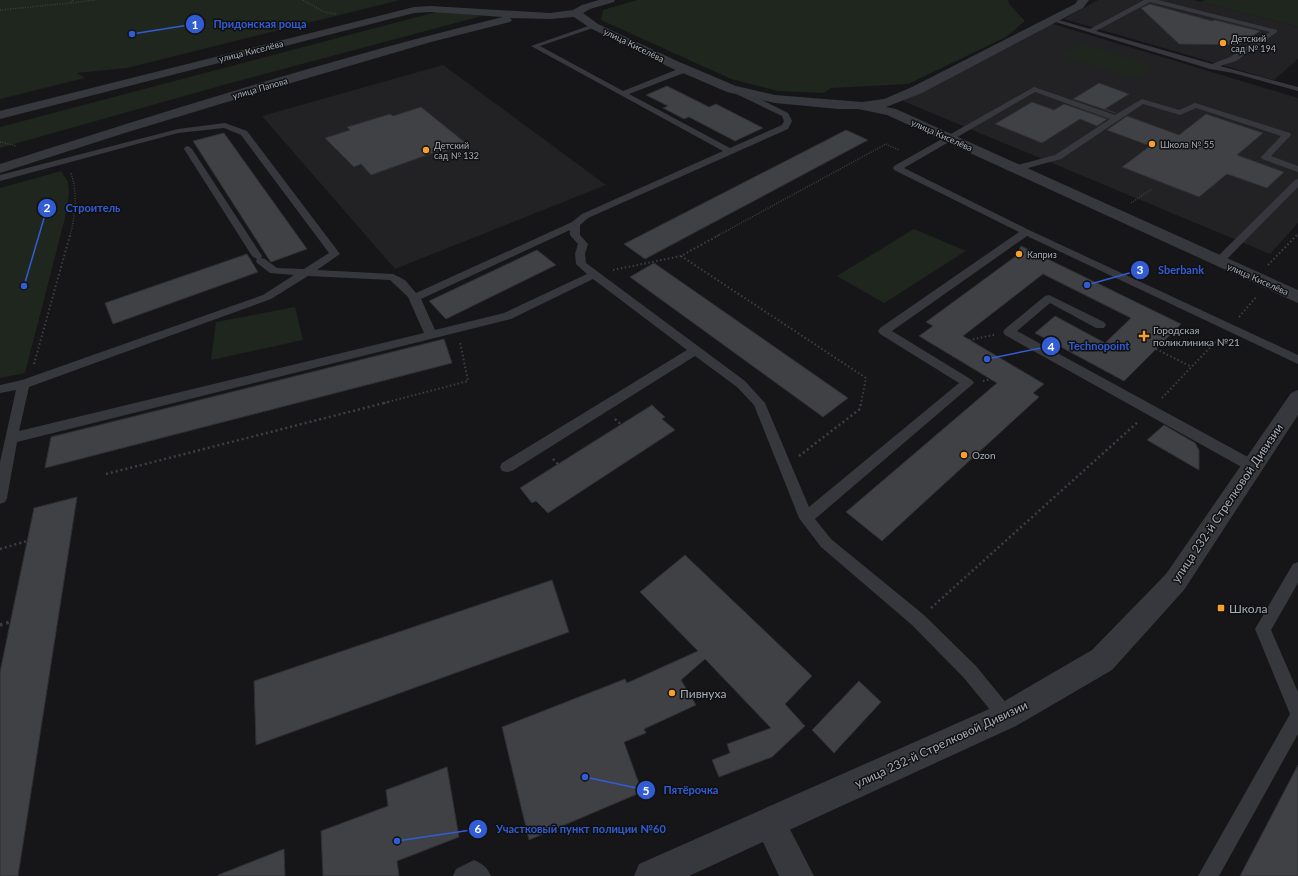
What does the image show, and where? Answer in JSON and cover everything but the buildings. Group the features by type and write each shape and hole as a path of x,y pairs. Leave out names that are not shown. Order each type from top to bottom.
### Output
{"street":[{"name":"улица Киселёва","path":"0,115 414,10 431,9 523,16 550,16 576,13 586,7 610,0"},
{"path":"858,105 886,103 918,90 1079,6 1084,0"},
{"name":"улица Киселёва","path":"576,13 594,26 732,89 775,99 838,105 858,105 891,112 1298,297"},
{"name":"улица Папова","path":"0,169 123,129 252,90 427,39 523,16"},
{"name":"улица 232-й Стрелковой Дивизии","path":"651,876 1006,716 1102,660 1175,582 1298,398"},
{"path":"770,823 797,876"}],"lane":[{"path":"1091,31 1149,0 1275,31 1233,59 1213,67"},
{"path":"1052,20 1213,67 1234,70 1298,89"},
{"path":"594,26 534,46 731,152"},
{"path":"622,94 686,69"},
{"path":"416,297 575,224 585,216 785,127 788,121 785,115 732,89"},
{"path":"1116,118 1034,89 897,168 1026,232 1298,360"},
{"path":"1017,168 1058,157 1142,101 1180,113 1195,105 1287,136 1265,157 1298,169"},
{"path":"0,178 178,131 226,125 244,133 335,254 266,297 24,384 0,389"},
{"path":"178,131 187,148 259,259 274,271 393,277 404,284 416,297 430,334"},
{"path":"1218,261 1298,182"},
{"path":"575,224 575,235 584,244 580,254 582,264 741,384 759,403 806,518 826,543 918,620 970,672 1006,716"},
{"path":"806,518 968,383 884,331 1026,232"},
{"path":"11,438 457,327 507,316 594,274"},
{"path":"1100,324 1049,298 1009,332 1252,466"},
{"path":"507,467 696,350"},
{"path":"0,498 11,438 24,384"},
{"path":"1298,569 1263,629 1298,712"},
{"path":"1208,876 1298,717"},
{"path":"463,876 474,870 481,876"}],"path":[{"path":"70,3 73,0"},
{"path":"0,10 96,0"},
{"path":"303,0 324,12 350,16 363,23"},
{"path":"594,274 681,256 886,144 916,157"},
{"path":"24,384 36,361 73,224 75,185 70,170 60,162"},
{"path":"1127,207 1152,189"},
{"path":"681,256 866,378 860,409 785,467"},
{"path":"918,620 1151,410 1229,328 1268,284"},
{"path":"106,474 468,381 457,327"},
{"path":"969,340 1009,332"},
{"path":"1156,349 1192,367"},
{"path":"0,549 27,541"},
{"path":"0,625 10,622"}],"shaded area":[{"path":"0,0 400,0 127,68 77,73 85,78 0,99"},
{"path":"637,0 1008,0 1009,4 1025,21 1006,37 908,84 831,88 824,93 778,91 731,79 601,20 603,10"},
{"name":"Детский сад № 194","path":"1098,0 1193,0 1298,27 1298,59 1274,80 1064,19"},
{"path":"1205,0 1298,0 1298,27 1201,2"},
{"path":"440,11 482,16 227,84 0,148 0,127"},
{"name":"Школа № 55","path":"1050,23 1298,98 1298,223 1270,254 903,101"},
{"path":"1081,44 1155,66 1137,79 1062,55"},
{"name":"Детский сад № 132","path":"443,65 606,185 395,269 262,116"},
{"path":"61,171 68,182 69,194 65,218 25,373 0,378 0,188"},
{"path":"914,229 966,251 884,303 837,276"},
{"path":"295,307 303,340 211,360 216,322"}],"place":[{"name":"Придонская роща","path":"132,34"},
{"name":"Детский сад № 194","path":"1223,43"},
{"name":"Школа № 55","path":"1152,144"},
{"name":"Детский сад № 132","path":"426,150"},
{"name":"Каприз","path":"1019,254"},
{"name":"Sberbank","path":"1087,285"},
{"name":"Строитель","path":"24,286"},
{"name":"Городская поликлиника №21","path":"1144,336"},
{"name":"Technopoint","path":"987,359"},
{"name":"Ozon","path":"964,455"},
{"name":"Школа","path":"1221,608"},
{"name":"Пивнуха","path":"672,693"},
{"name":"Пятёрочка","path":"585,777"},
{"name":"Участковый пункт полиции №60","path":"397,841"}]}
